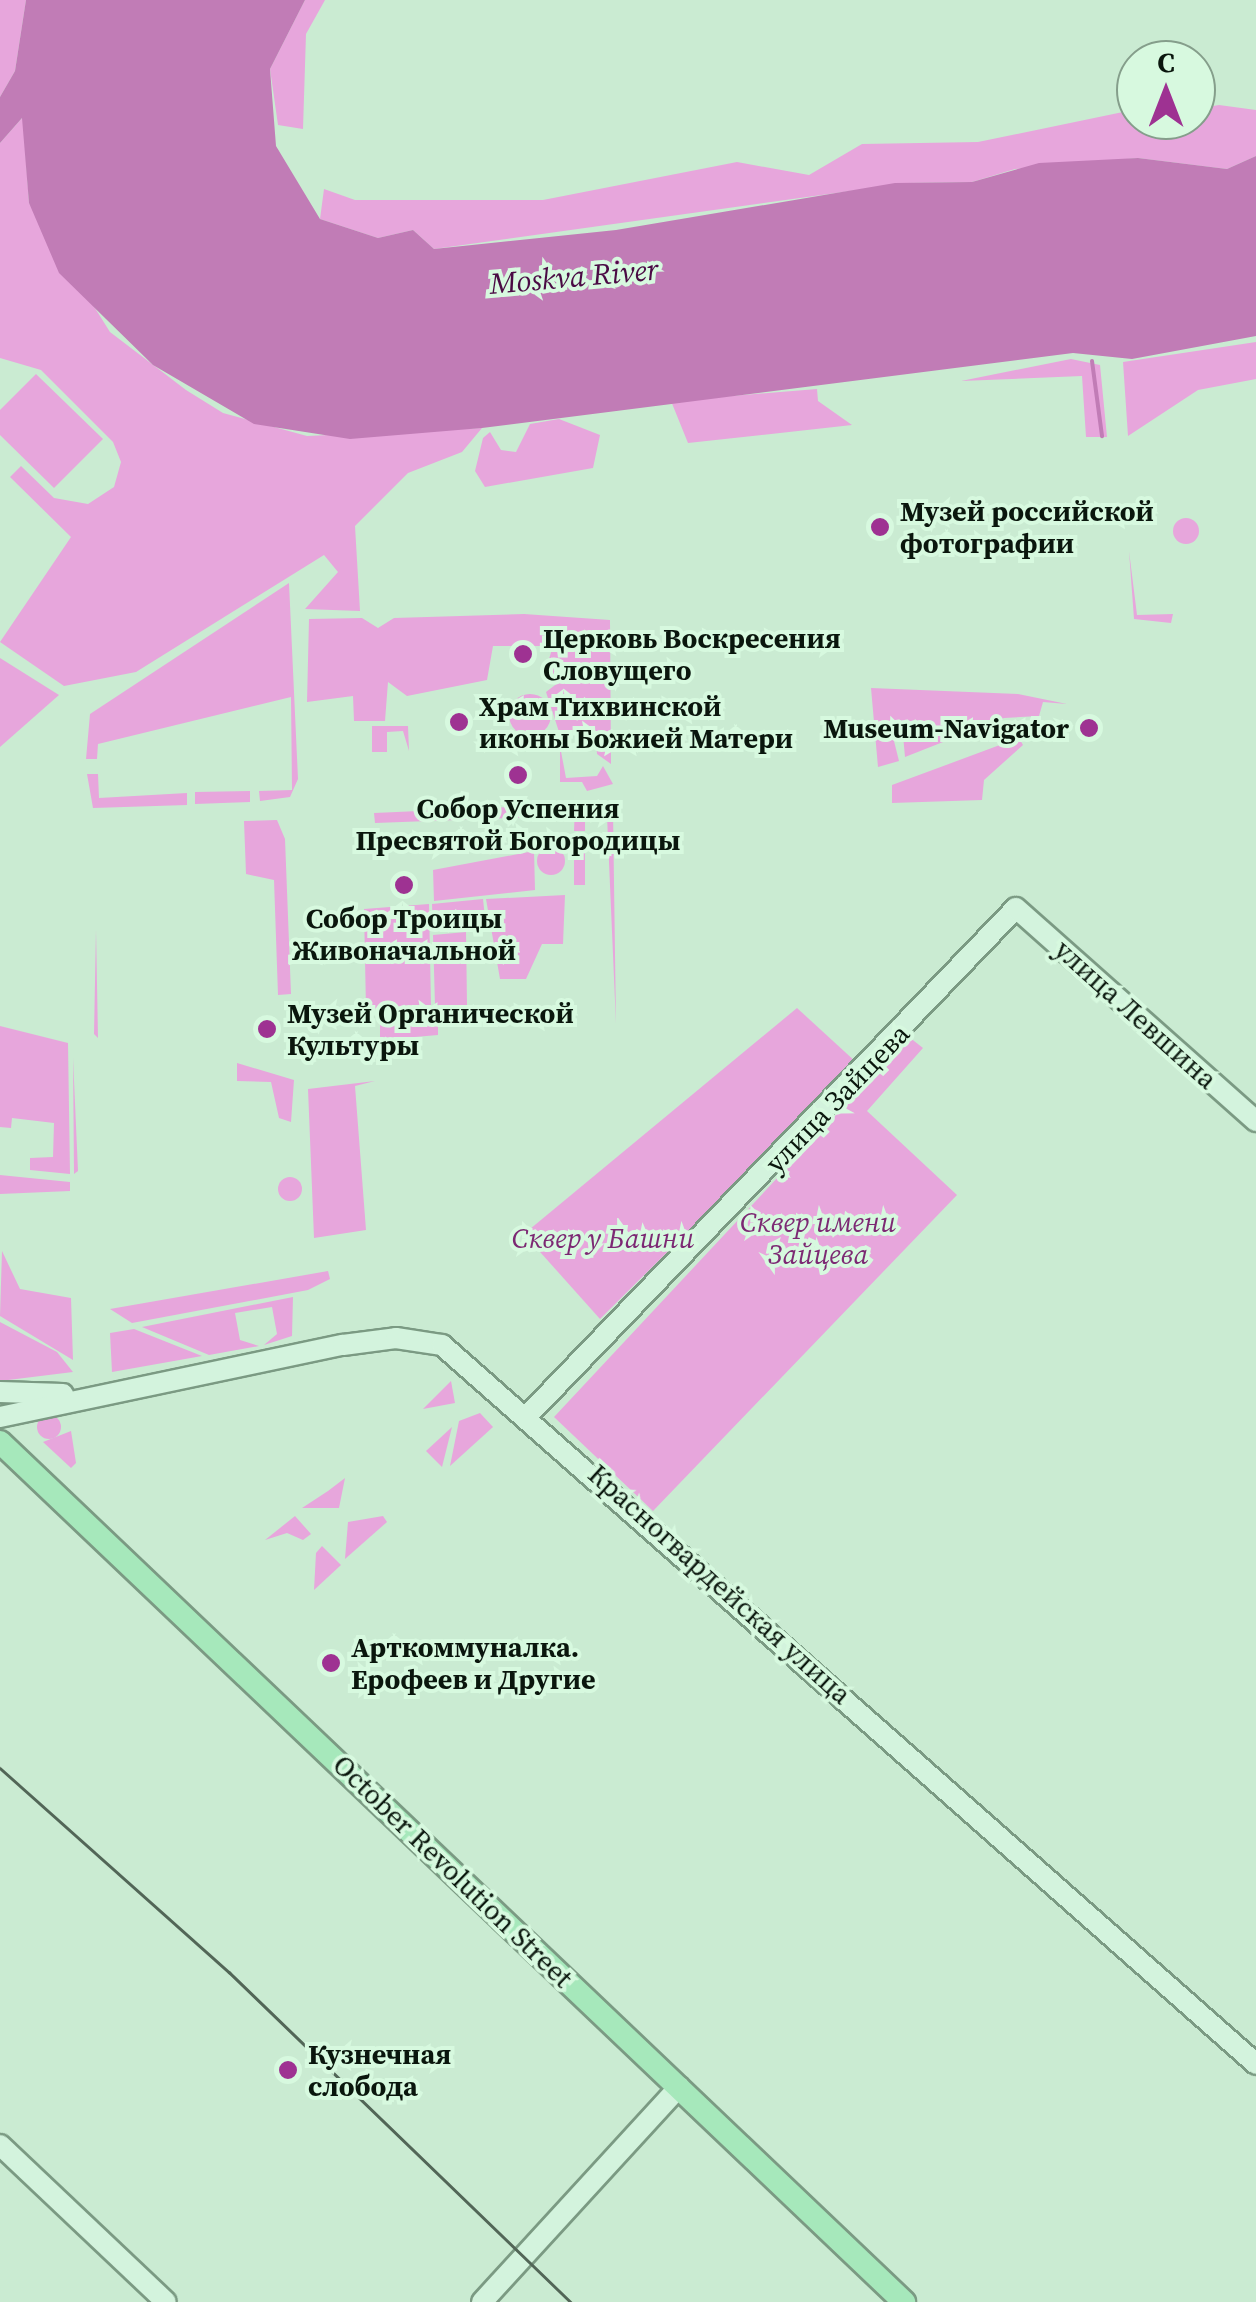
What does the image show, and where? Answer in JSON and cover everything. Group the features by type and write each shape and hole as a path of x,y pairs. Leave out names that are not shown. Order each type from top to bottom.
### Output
{"main road":[{"name":"October Revolution Street","path":"0,1442 904,2302"}],"street":[{"name":"улица Левшина","path":"1016,908 1256,1121"},
{"name":"улица Зайцева","path":"529,1414 1016,908"},
{"name":"Красногвардейская улица","path":"95,1395 396,1338 442,1345 529,1414 1256,2064"},
{"path":"0,1392 95,1395"},
{"path":"0,1417 95,1395"},
{"path":"482,2302 679,2087"},
{"path":"0,2145 166,2302"}],"green space":[{"path":"0,0 26,0 15,71 0,97"},
{"path":"305,0 325,0 306,34 303,129 278,125 270,69"},
{"path":"1216,106 1256,110 1256,156 1227,169 1138,158 1015,169 972,182 908,183 434,249 413,230 378,238 320,219 324,189 355,200 543,200 737,162 809,175 862,144 978,142 1116,113 1116,140 1216,140"},
{"path":"23,117 29,203 110,332 186,390 223,413 307,436 482,428 462,452 408,473 355,526 360,611 305,609 338,572 324,555 136,672 64,686 0,642 71,537 10,477 21,466 54,498 88,504 114,487 121,462 113,442 41,370 0,358 0,143"},
{"path":"1256,342 1256,379 1198,390 1128,436 1123,362"},
{"path":"1071,359 1100,365 1107,437 1086,437 1082,376 961,381"},
{"path":"36,374 103,439 54,488 0,435 0,410"},
{"path":"817,389 818,401 852,425 688,443 671,401"},
{"path":"559,419 600,435 593,468 485,487 475,471 483,438 490,432 501,450 516,452 530,424"},
{"path":"1186,518 1195,522 1199,531 1195,540 1186,544 1177,540 1173,531 1177,522"},
{"path":"1129,551 1137,615 1173,614 1171,623 1134,619"},
{"path":"289,583 298,779 290,797 260,801 259,791 292,790 291,697 98,744 97,759 86,759 90,714"},
{"path":"524,614 610,620 611,764 597,754 595,726 560,735 546,692 559,682 545,672 553,646 493,646 487,680 407,696 388,682 385,721 354,721 353,696 307,702 309,619 362,618 378,628 394,618"},
{"path":"0,658 59,695 0,747"},
{"path":"871,688 1018,694 1067,704 1043,702 1039,716 1004,718 905,757 903,735 925,741 939,729 891,729 899,761 878,767"},
{"path":"530,694 545,700 551,715 545,730 530,736 515,730 509,715 515,700"},
{"path":"372,726 408,726 409,751 403,731 387,732 387,752 372,752"},
{"path":"1019,738 1023,745 984,780 982,800 892,803 892,785"},
{"path":"560,746 566,778 597,776 603,766 613,784 587,791 582,782 560,782"},
{"path":"87,774 98,774 99,798 187,793 187,805 93,808"},
{"path":"250,791 250,802 195,804 195,792"},
{"path":"603,803 613,811 616,1024 607,816 585,816 585,831 574,831 575,806"},
{"path":"555,805 566,816 375,823 374,813"},
{"path":"277,820 285,839 291,994 278,995 274,880 246,874 244,821"},
{"path":"574,837 585,837 585,885 574,885"},
{"path":"551,847 561,851 565,861 561,871 551,875 541,871 537,861 541,851"},
{"path":"534,851 535,890 434,901 433,870"},
{"path":"565,895 563,944 542,944 526,979 500,979 486,899"},
{"path":"483,899 486,927 433,930 432,904"},
{"path":"429,904 431,1005 366,1009 364,909"},
{"path":"96,930 98,1038 94,1034"},
{"path":"466,932 467,1005 435,1005 433,935"},
{"name":"Сквер у Башни","path":"797,1008 857,1063 600,1319 524,1234"},
{"path":"380,1024 438,1024 438,1035 380,1040"},
{"path":"0,1026 68,1043 70,1174 30,1170 30,1158 53,1157 54,1123 12,1118 11,1128 0,1127"},
{"name":"Сквер имени Зайцева","path":"909,1037 923,1048 867,1111 957,1195 653,1511 554,1417"},
{"path":"73,1058 78,1171 74,1174"},
{"path":"237,1063 294,1080 291,1122 279,1118 271,1082 237,1081"},
{"path":"375,1081 355,1086 366,1230 314,1238 308,1089"},
{"path":"0,1175 70,1182 70,1191 0,1194"},
{"path":"290,1177 299,1180 299,1198 290,1201 281,1198 278,1189 281,1180"},
{"path":"2,1251 20,1289 71,1298 73,1360 0,1316"},
{"path":"328,1271 330,1279 308,1290 132,1323 110,1309"},
{"path":"293,1297 292,1336 264,1345 277,1334 272,1307 235,1313 240,1340 259,1346 209,1355 142,1327"},
{"path":"0,1322 57,1352 73,1372 0,1381"},
{"path":"134,1329 202,1356 112,1372 110,1333"},
{"path":"451,1381 455,1403 423,1409"},
{"path":"480,1413 493,1427 450,1466 459,1421"},
{"path":"49,1415 61,1427 49,1439 37,1427"},
{"path":"452,1427 442,1467 426,1451"},
{"path":"71,1431 76,1463 71,1468 43,1442"},
{"path":"345,1478 339,1508 302,1508 328,1491"},
{"path":"295,1516 311,1534 303,1540 287,1533 265,1540"},
{"path":"383,1516 387,1522 345,1559 348,1522"},
{"path":"322,1546 341,1565 314,1590 316,1553"}],"water":[{"name":"Moskva River","path":"26,0 305,0 270,69 276,146 320,219 378,238 413,230 434,249 616,230 895,183 972,182 1039,163 1138,158 1227,169 1256,156 1256,336 1132,359 1073,353 482,428 350,439 254,424 153,365 59,273 29,203 22,118 0,143 0,97 15,71"}],"waterway":[{"path":"1092,361 1102,436"}],"tram line":[{"path":"0,1768 229,1972 571,2302"}],"place":[{"name":"Музей российской фотографии","path":"880,527"},
{"name":"Церковь Воскресения Словущего","path":"523,654"},
{"name":"Храм Тихвинской иконы Божией Матери","path":"459,722"},
{"name":"Museum-Navigator","path":"1089,728"},
{"name":"Собор Успения Пресвятой Богородицы","path":"518,775"},
{"name":"Собор Троицы Живоначальной","path":"404,885"},
{"name":"Музей Органической Культуры","path":"267,1029"},
{"name":"Арткоммуналка. Ерофеев и Другие","path":"331,1663"},
{"name":"Кузнечная слобода","path":"288,2070"}]}
